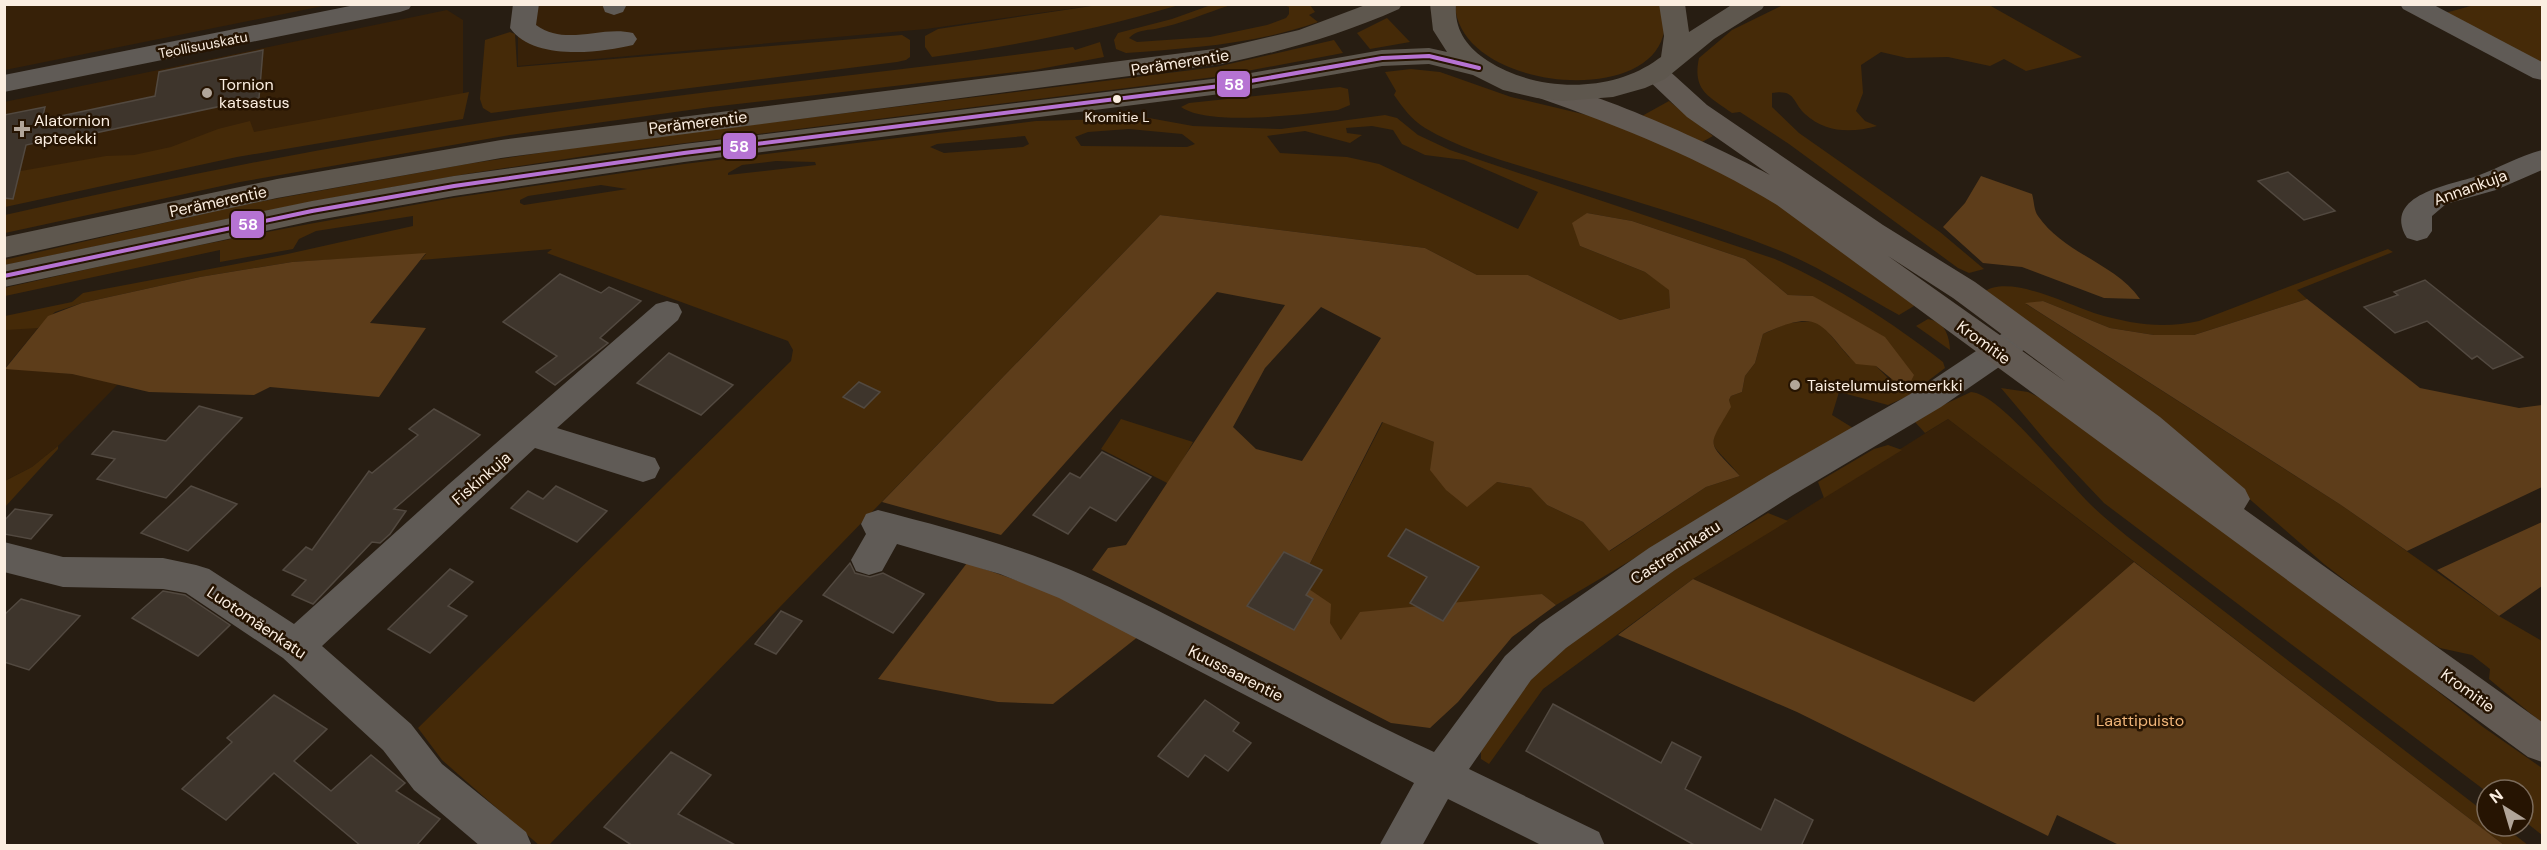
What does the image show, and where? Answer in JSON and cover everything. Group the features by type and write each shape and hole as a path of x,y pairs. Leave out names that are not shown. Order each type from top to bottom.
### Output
{"highway":[{"name":"Perämerentie","path":"4,248 304,183 461,155 685,123 1102,73 1219,56 1273,46 1320,32 1363,18 1390,4"},
{"path":"1443,4 1442,14 1455,48 1479,68 1511,82 1548,92 1609,90 1665,66 1697,39 1753,4"},
{"path":"1665,66 1677,36 1672,4"},
{"name":"Perämerentie","path":"4,276 166,240 454,186 684,153 1228,85 1382,58 1429,56 1479,68"}],"main road":[{"name":"Kromitie","path":"1665,66 1697,111 1873,232 1964,290 2011,344"},
{"name":"Kromitie","path":"1548,92 1636,122 1744,171 2011,344 2148,426 2394,637 2542,744"}],"street":[{"name":"Teollisuuskatu","path":"4,84 400,4"},
{"path":"526,4 523,28 543,41 556,44 624,39"},
{"path":"2412,4 2542,72"},
{"name":"Annankuja","path":"2416,231 2418,214 2436,197 2486,183 2542,159"},
{"name":"Fiskinkuja","path":"296,645 461,494 532,434 667,312"},
{"name":"Castreninkatu","path":"1399,846 1440,776 1518,668 1581,614 1691,541 1912,409 2011,344"},
{"path":"532,434 644,468"},
{"name":"Kuussaarentie","path":"869,560 883,525 985,555 1071,587 1440,776 1535,819 1585,846"},
{"name":"Luotomäenkatu","path":"4,557 63,572 151,572 182,575 196,580 296,645 397,737 428,777 512,846"}],"shaded area":[{"path":"5,4 328,4 328,5 5,70"},
{"path":"1105,4 1179,5 1087,29 995,48 932,57 925,47 925,36 938,29"},
{"path":"1785,4 1989,5 2082,57 2026,71 2004,59 1990,66 1948,57 1907,58 1881,52 1861,65 1863,93 1856,111 1865,121 1877,126 1858,130 1839,130 1821,125 1805,114 1790,95 1780,92 1772,93 1772,107 1799,133 1940,232 1984,269 1969,273 1958,268 1789,144 1740,112 1732,113 1704,92 1698,78 1699,58 1732,30"},
{"path":"518,5 1097,5 926,29 518,66"},
{"path":"1211,5 1231,5 1165,27 1137,32 1129,38 1137,42 1210,37 1267,25 1286,18 1289,14 1289,7 1284,5 1310,5 1315,12 1309,15 1318,22 1271,35 1223,44 1126,53 1116,49 1114,40 1118,33 1172,19"},
{"path":"1455,5 1660,5 1664,32 1648,59 1623,73 1589,80 1553,79 1517,70 1486,55 1464,33"},
{"path":"2474,5 2542,5 2542,68 2438,15"},
{"path":"447,10 463,20 463,96 5,196 4,102"},
{"path":"1387,18 1410,42 1370,49 1357,33"},
{"path":"510,32 515,34 517,67 902,35 910,40 910,57 897,62 491,113 483,108 480,99 485,40"},
{"path":"1334,40 1343,53 1215,77 605,153 466,174 314,201 5,265 4,260 242,205 467,164 606,143 1216,67"},
{"path":"1100,42 1104,57 1034,70 711,107 510,135 240,182 5,233 5,215 136,186 334,148 533,115 1073,47 1075,50"},
{"path":"1411,69 1440,72 1511,97 1591,116 1646,135 1764,194 1913,302 1914,306 1899,315 1813,266 1783,252 1667,211 1502,160 1439,136 1420,125 1408,113 1394,95 1396,91 1385,72"},
{"path":"1340,87 1348,89 1350,105 1338,110 1234,118 1195,113 1181,107 1189,103"},
{"path":"469,92 463,119 237,157 5,207 4,174 106,156 134,155 171,147 218,129 250,121 254,132"},
{"path":"1669,101 1713,136 1702,142 1642,116"},
{"path":"1385,115 1397,118 1418,135 1450,150 1775,259 1862,305 1943,362 1945,368 1908,396 1888,405 1839,392 1832,415 1853,428 1556,605 1542,594 1342,641 1300,583 1383,422 1434,442 1497,482 1532,488 1547,505 1583,522 1610,551 1706,487 1740,476 1716,449 1714,439 1730,407 1731,396 1742,392 1745,376 1755,363 1763,334 1788,323 1813,321 1822,325 1849,357 1876,366 1888,378 1909,385 1813,296 1788,295 1745,259 1632,221 1587,213 1580,246 1645,272 1669,289 1670,308 1620,320 1528,275 1477,275 1425,248 1160,215 549,845 540,846 442,760 418,728 791,361 793,350 788,341 547,253 552,249 421,260 426,254 292,262 200,277 82,303 55,312 38,328 5,330 5,316 72,302 83,293 283,255 413,226 413,216 316,231 299,239 293,249 220,262 220,250 5,296 4,288 164,252 452,198 684,164 1036,121 1149,118 1193,126 1281,129","holes":["1372,126 1393,130 1402,144 1425,155 1464,160 1538,192 1518,229 1379,164 1347,157 1280,153 1267,136 1305,131 1350,143 1362,135 1347,133 1346,128","1129,129 1182,134 1195,144 1187,147 1081,146 1075,137 1088,132","1025,136 1029,144 1023,147 944,153 930,147 937,144","776,161 815,162 816,165 728,175 742,165","601,185 627,189 524,205 520,203 520,200 528,196"]},
{"path":"2388,249 2393,252 2297,290 2307,299 2194,335 2154,335 2110,328 2043,301 2026,304 2341,505 2499,616 2542,641 2542,723 2489,679 2490,669 2472,655 2440,648 2407,628 2324,564 2160,421 1984,292 1995,287 2023,288 2098,314 2130,322 2156,325 2182,324 2199,321"},
{"path":"1928,319 1938,323 1945,330 1950,350 1916,326"},
{"path":"5,322 38,328 5,368"},
{"path":"5,368 72,374 118,384 58,446 32,467 5,481"},
{"path":"2001,388 2028,392 2049,402 2301,584 2483,727 2542,768 2542,835 2535,829 2535,778 2475,778 2475,783 2104,503 2050,446"},
{"path":"1971,392 1984,396 1999,407 2103,516 2475,805 2475,823 1948,419 1925,433 1915,422 1941,406"},
{"path":"1121,419 1193,442 1169,484 1101,449"},
{"path":"1948,419 2134,562 1974,703 1693,579"},
{"path":"1888,445 1902,450 1824,498 1818,482 1874,449"},
{"path":"58,446 58,449 5,507 5,481 32,467"},
{"path":"1768,513 1788,521 1693,579 1543,689 1489,764 1481,759 1481,745 1533,674 1563,644 1672,570"},
{"path":"2495,838 2519,838 2528,845 2504,845"}],"green space":[{"path":"1981,176 2032,194 2037,214 2049,229 2061,240 2117,276 2140,299 2104,298 2022,267 1983,263 1943,227 1965,203"},
{"path":"1587,213 1632,221 1745,259 1788,295 1813,296 1885,337 1914,375 1909,385 1899,385 1876,366 1856,364 1826,330 1809,321 1782,326 1763,334 1755,363 1745,376 1742,392 1731,396 1729,400 1731,407 1714,438 1716,450 1740,476 1706,487 1609,551 1583,522 1547,505 1531,488 1497,482 1467,507 1446,490 1430,470 1434,442 1382,422 1300,583 1331,604 1330,623 1341,640 1360,612 1542,594 1556,605 1512,637 1458,702 1430,728 1391,723 1092,570 1108,548 1126,545 1285,305 1217,292 1001,535 882,502 1160,215 1425,248 1477,275 1528,275 1620,320 1670,308 1669,290 1645,272 1580,246 1572,223","holes":["1321,307 1381,338 1302,461 1256,449 1233,427 1265,368"]},
{"path":"426,253 370,323 426,328 379,397 270,387 254,395 149,392 72,374 5,369 48,316 82,303 200,277 292,262"},
{"path":"2307,299 2420,388 2519,408 2542,405 2542,487 2407,551 2341,505 2025,303 2043,301 2110,328 2154,335 2194,335"},
{"path":"2542,522 2542,586 2499,616 2437,570"},
{"name":"Laattipuisto","path":"2134,562 2475,823 2475,838 2495,838 2504,845 2119,845 2057,815 2048,836 1797,712 1618,635 1693,579 1974,702"},
{"path":"967,563 1059,595 1139,636 1053,704 998,702 878,679"}],"building":[{"name":"Tornion katsastus","path":"263,50 259,98 72,138 73,134 26,145 13,199 4,198 4,115 45,107 42,120 155,96 159,72"},
{"path":"2288,172 2335,211 2304,220 2258,181"},
{"path":"560,274 601,293 609,287 641,301 600,338 608,343 555,385 536,372 557,356 503,322"},
{"path":"2425,280 2523,357 2493,369 2477,356 2472,359 2427,321 2395,333 2364,307 2398,295 2394,292"},
{"path":"669,353 733,385 701,415 637,383"},
{"path":"859,382 880,392 864,408 843,397"},
{"path":"199,406 242,418 166,498 97,479 115,459 92,454 113,431 166,441"},
{"path":"434,409 480,435 394,509 406,511 390,534 380,543 372,542 313,604 292,595 306,580 283,570 306,547 312,550 369,471 372,473 418,435 409,429"},
{"path":"1102,452 1151,477 1116,521 1090,507 1068,534 1033,515 1070,473 1080,478"},
{"path":"191,486 237,504 188,551 141,533"},
{"path":"556,486 607,511 577,542 511,508 528,491 543,499"},
{"path":"15,509 52,515 31,539 4,534 4,521"},
{"path":"1406,529 1479,567 1443,621 1410,603 1427,577 1388,556"},
{"path":"1284,552 1322,570 1306,595 1313,599 1294,630 1247,606"},
{"path":"850,563 855,573 870,577 883,573 924,594 893,633 823,595"},
{"path":"450,569 473,582 448,606 467,616 430,653 388,629"},
{"path":"163,591 185,595 230,625 198,656 132,618"},
{"path":"21,599 80,616 29,670 4,662 4,615"},
{"path":"781,611 802,621 776,654 755,644"},
{"path":"274,695 327,729 294,761 331,791 371,755 405,783 396,791 440,819 416,846 361,846 274,773 226,820 182,789 232,742 227,738"},
{"path":"1205,700 1239,723 1233,731 1251,743 1228,771 1205,755 1188,777 1158,756"},
{"path":"1553,704 1661,763 1672,742 1701,757 1685,789 1761,830 1775,799 1813,820 1801,846 1696,846 1526,751"},
{"path":"671,752 711,775 678,814 737,846 633,846 604,827"}],"transit line":[{"name":"58","path":"4,276 312,211 454,186 684,153 1228,85 1382,58 1429,56 1479,68"}],"place":[{"name":"Tornion katsastus","path":"207,93"},
{"name":"Kromitie L","path":"1117,99"},
{"name":"Alatornion apteekki","path":"22,129"},
{"name":"Taistelumuistomerkki","path":"1795,385"}]}
